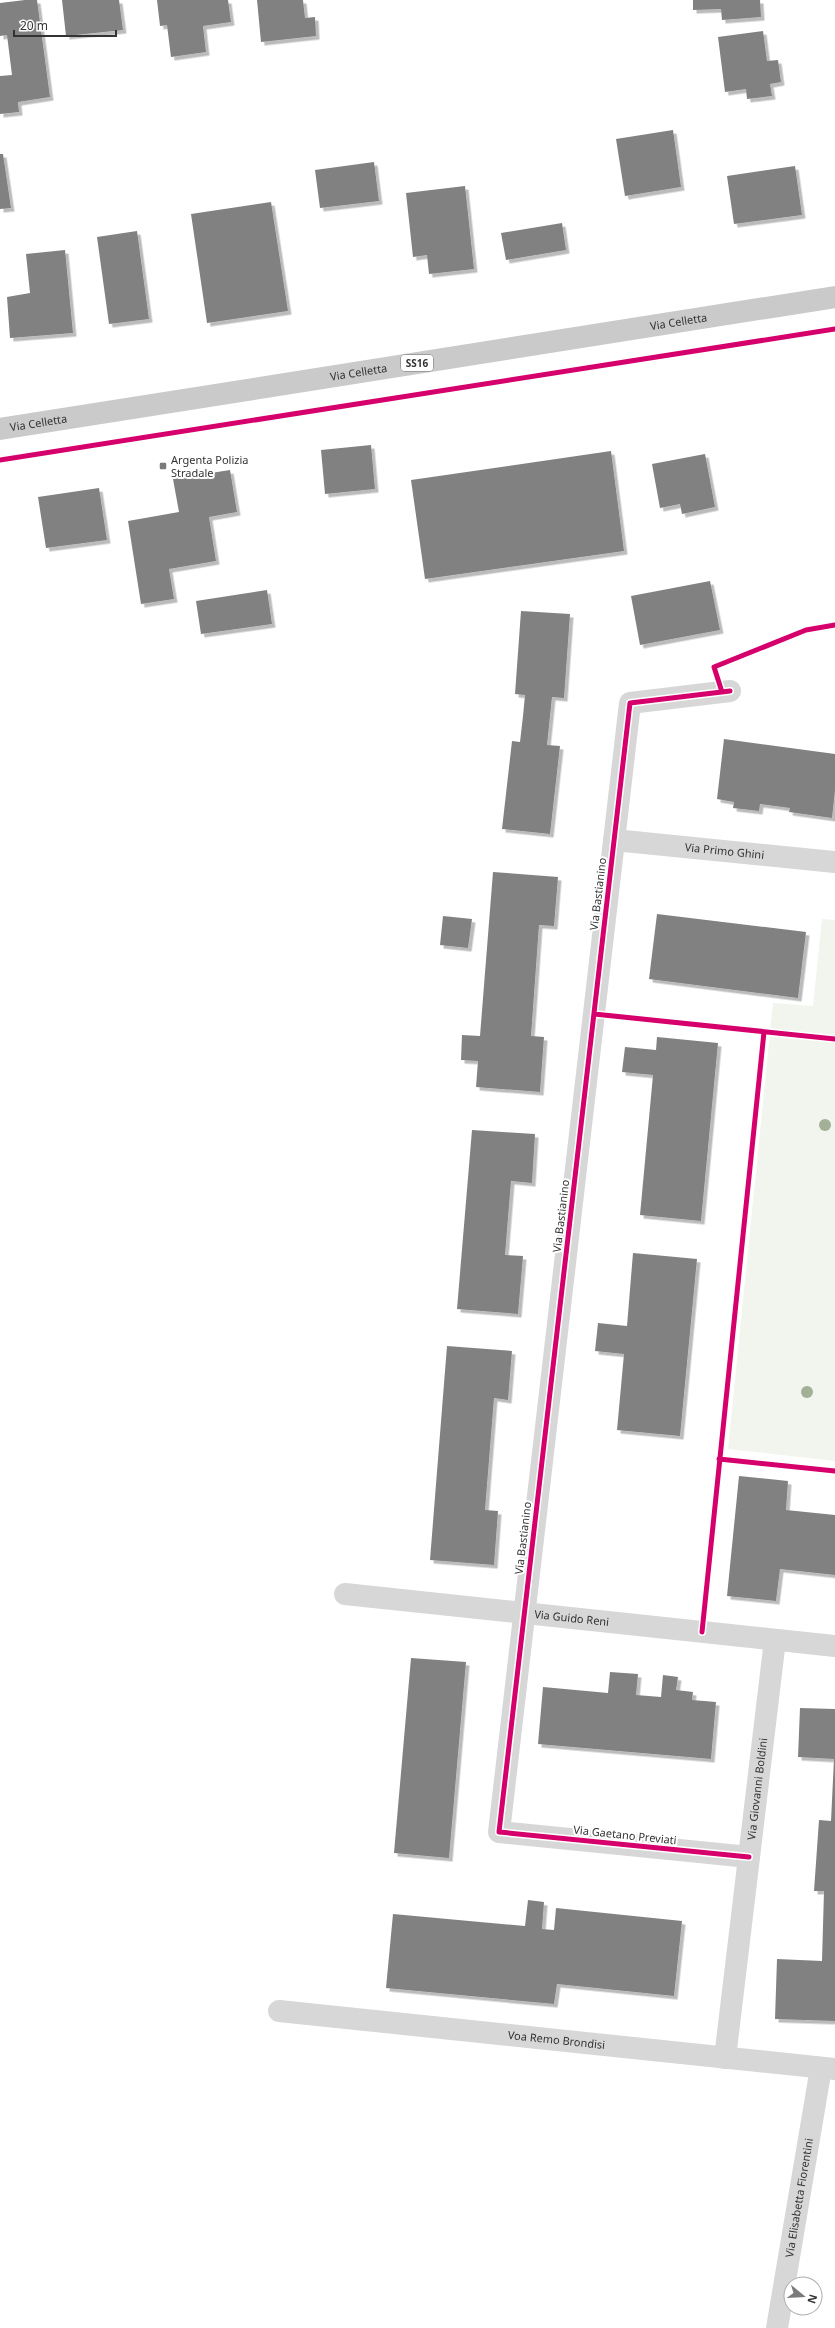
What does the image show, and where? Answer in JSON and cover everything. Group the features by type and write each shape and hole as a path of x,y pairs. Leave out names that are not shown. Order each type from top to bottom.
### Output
{"main road":[{"name":"Via Celletta","path":"0,429 835,297"}],"street":[{"name":"Via Bastianino","path":"500,1832 630,703 730,691"},
{"name":"Via Primo Ghini","path":"614,840 835,862"},
{"name":"Via Guido Reni","path":"345,1594 835,1646"},
{"name":"Via Giovanni Boldini","path":"725,2058 775,1640"},
{"name":"Via Gaetano Previati","path":"500,1832 749,1857"},
{"name":"Voa Remo Brondisi","path":"279,2011 828,2068"},
{"name":"Via Elisabetta Fiorentini","path":"777,2328 828,2068"}],"shaded area":[{"path":"822,919 835,920 835,1461 728,1449 773,1003 813,1006"}],"building":[{"path":"37,0 50,97 18,102 19,112 0,114 0,76 12,75 7,35 0,36 0,3"},
{"path":"62,0 119,0 123,30 66,36"},
{"path":"157,0 228,0 231,22 203,26 206,52 171,57 167,25 160,26"},
{"path":"257,0 303,0 305,18 315,17 316,36 261,42"},
{"path":"693,0 760,0 761,17 722,20 721,9 693,10"},
{"path":"763,31 767,61 778,60 781,82 770,84 772,96 747,99 746,89 725,92 718,37"},
{"path":"673,130 681,187 625,196 616,139"},
{"path":"0,154 3,154 11,208 0,209"},
{"path":"374,162 379,201 320,208 315,170"},
{"path":"795,166 802,215 734,224 727,176"},
{"path":"465,186 474,269 429,274 427,255 413,257 406,193"},
{"path":"271,202 288,311 207,323 191,214"},
{"path":"562,223 566,250 506,260 501,233"},
{"path":"137,231 149,319 109,324 97,237"},
{"path":"65,250 73,333 10,338 7,297 30,293 26,254"},
{"path":"371,445 375,489 325,494 321,450"},
{"path":"611,451 624,551 425,579 411,480"},
{"path":"705,454 715,507 682,514 680,504 660,508 652,464"},
{"path":"230,470 237,512 209,517 216,561 169,569 174,599 141,604 128,521 179,512 173,479"},
{"path":"99,488 107,540 46,548 38,497"},
{"path":"710,581 720,630 640,645 631,596"},
{"path":"267,590 272,624 201,634 196,601"},
{"path":"521,611 570,614 564,698 552,697 547,745 560,746 550,834 502,829 512,741 520,742 525,695 515,694"},
{"path":"724,739 835,754 835,790 832,818 789,812 790,808 760,804 759,811 733,808 734,802 717,799"},
{"path":"493,872 558,877 554,926 539,925 531,1036 544,1037 540,1092 476,1087 478,1061 461,1060 462,1035 480,1036"},
{"path":"657,914 806,932 798,998 649,979"},
{"path":"443,916 472,919 468,948 440,945"},
{"path":"657,1037 718,1043 701,1221 640,1215 653,1075 622,1072 625,1047 656,1050"},
{"path":"472,1130 535,1134 532,1183 511,1181 505,1255 523,1256 518,1314 457,1309"},
{"path":"633,1253 697,1259 680,1436 617,1430 624,1354 595,1351 598,1323 627,1326"},
{"path":"447,1346 512,1351 508,1400 494,1398 485,1510 498,1511 494,1565 430,1560"},
{"path":"739,1476 788,1481 786,1510 835,1515 835,1575 780,1569 776,1601 727,1596"},
{"path":"411,1658 466,1662 449,1858 394,1853"},
{"path":"610,1672 638,1674 636,1695 661,1697 663,1675 678,1677 676,1690 693,1692 692,1700 716,1702 711,1759 538,1744 543,1687 608,1693"},
{"path":"800,1708 835,1709 835,2021 775,2019 777,1959 822,1961 824,1891 814,1891 819,1820 831,1821 834,1759 798,1757"},
{"path":"528,1900 544,1902 542,1929 554,1930 556,1908 682,1921 674,1996 557,1984 554,2004 386,1988 393,1914 525,1926"}],"cycle path":[{"path":"0,460 835,329"},
{"path":"722,692 714,667 806,630 835,625"},
{"path":"730,691 630,703 499,1832 749,1857"},
{"path":"594,1014 835,1039"},
{"path":"702,1632 764,1032"},
{"path":"719,1459 835,1471"}],"place":[{"name":"Argenta Polizia Stradale","path":"163,466"}]}
